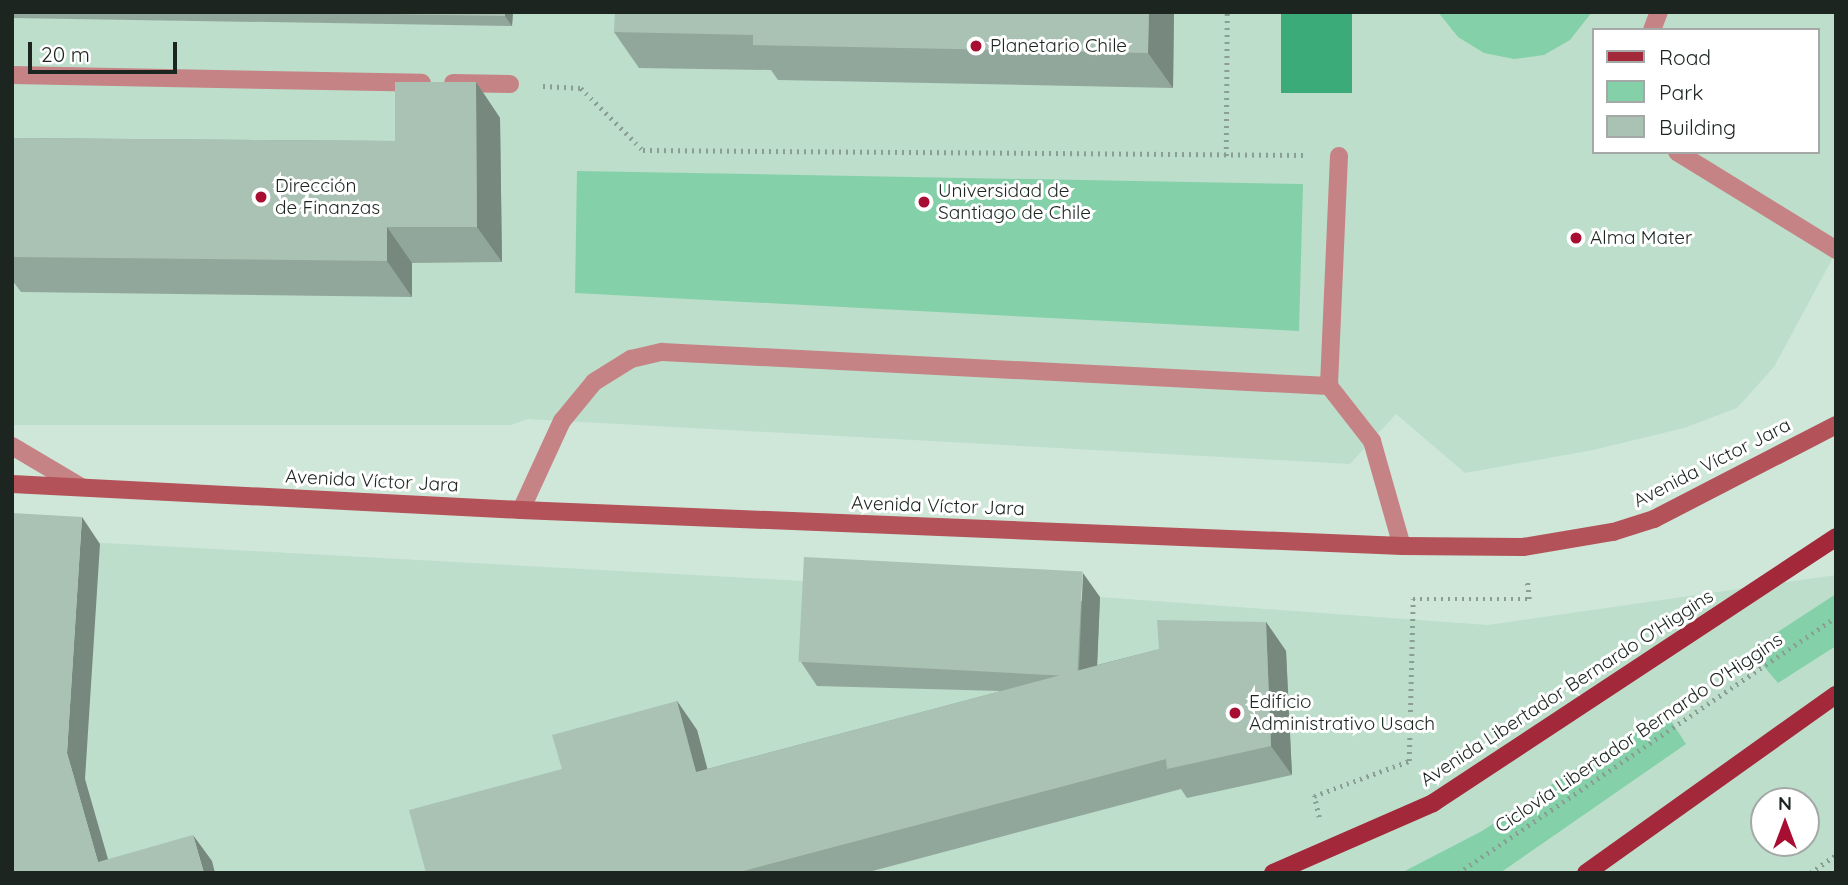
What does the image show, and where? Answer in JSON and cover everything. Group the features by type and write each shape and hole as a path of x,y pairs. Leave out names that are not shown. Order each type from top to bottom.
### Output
{"main road":[{"name":"Avenida Víctor Jara","path":"12,484 521,510 1402,546 1523,547 1613,532 1654,519 1836,425"},
{"name":"Avenida Libertador Bernardo O'Higgins","path":"1273,873 1433,803 1499,762 1836,537"},
{"path":"1586,873 1836,695"}],"street":[{"path":"12,75 510,84"},
{"path":"1680,154 1836,250"},
{"path":"1339,156 1329,386 1372,441 1402,546"},
{"path":"521,510 562,421 594,382 631,359 663,352 1329,386"},
{"path":"12,446 81,486"}],"path":[{"path":"1226,156 1227,12"},
{"path":"581,88 643,150 1290,155"},
{"path":"1326,852 1314,796 1409,761 1413,598 1529,598 1523,547"},
{"name":"Ciclovía Libertador Bernardo O'Higgins","path":"1458,873 1836,617"},
{"path":"1810,873 1836,855"}],"shaded area":[{"name":"Universidad de Santiago de Chile","path":"12,12 1836,12 1836,252 1774,367 1737,408 1684,428 1593,450 1465,473 1396,414 1350,464 528,419 511,425 12,425"},
{"path":"1281,12 1352,12 1352,93 1281,93"},
{"path":"12,538 1100,597 1488,625 1836,575 1836,873 12,873"}],"green space":[{"path":"1438,12 1592,12 1570,40 1544,55 1514,59 1484,53 1458,37"},
{"path":"577,171 1303,184 1299,331 575,293"},
{"path":"1836,594 1836,646 1778,683 1750,650"},
{"path":"1664,710 1686,744 1500,873 1401,873 1482,831"}],"building":[{"path":"260,12 505,12 505,16"},
{"path":"615,12 1149,12 1148,53 753,45 753,35 614,32"},
{"name":"Dirección de Finanzas","path":"395,82 476,82 477,227 387,227 387,261 12,257 12,138 395,141"},
{"path":"12,513 82,517 67,753 98,862 193,835 204,873 12,873"},
{"path":"804,557 1083,572 1077,676 799,662"},
{"path":"1157,620 1266,622 1271,746 1167,769 1166,759 736,873 426,873 409,810 562,769 552,735 677,701 696,772 1159,649"}],"place":[{"name":"Planetario Chile","path":"976,46"},
{"name":"Dirección de Finanzas","path":"261,197"},
{"name":"Universidad de Santiago de Chile","path":"924,202"},
{"name":"Alma Mater","path":"1576,238"},
{"name":"Edificio Administrativo Usach","path":"1235,713"}]}
